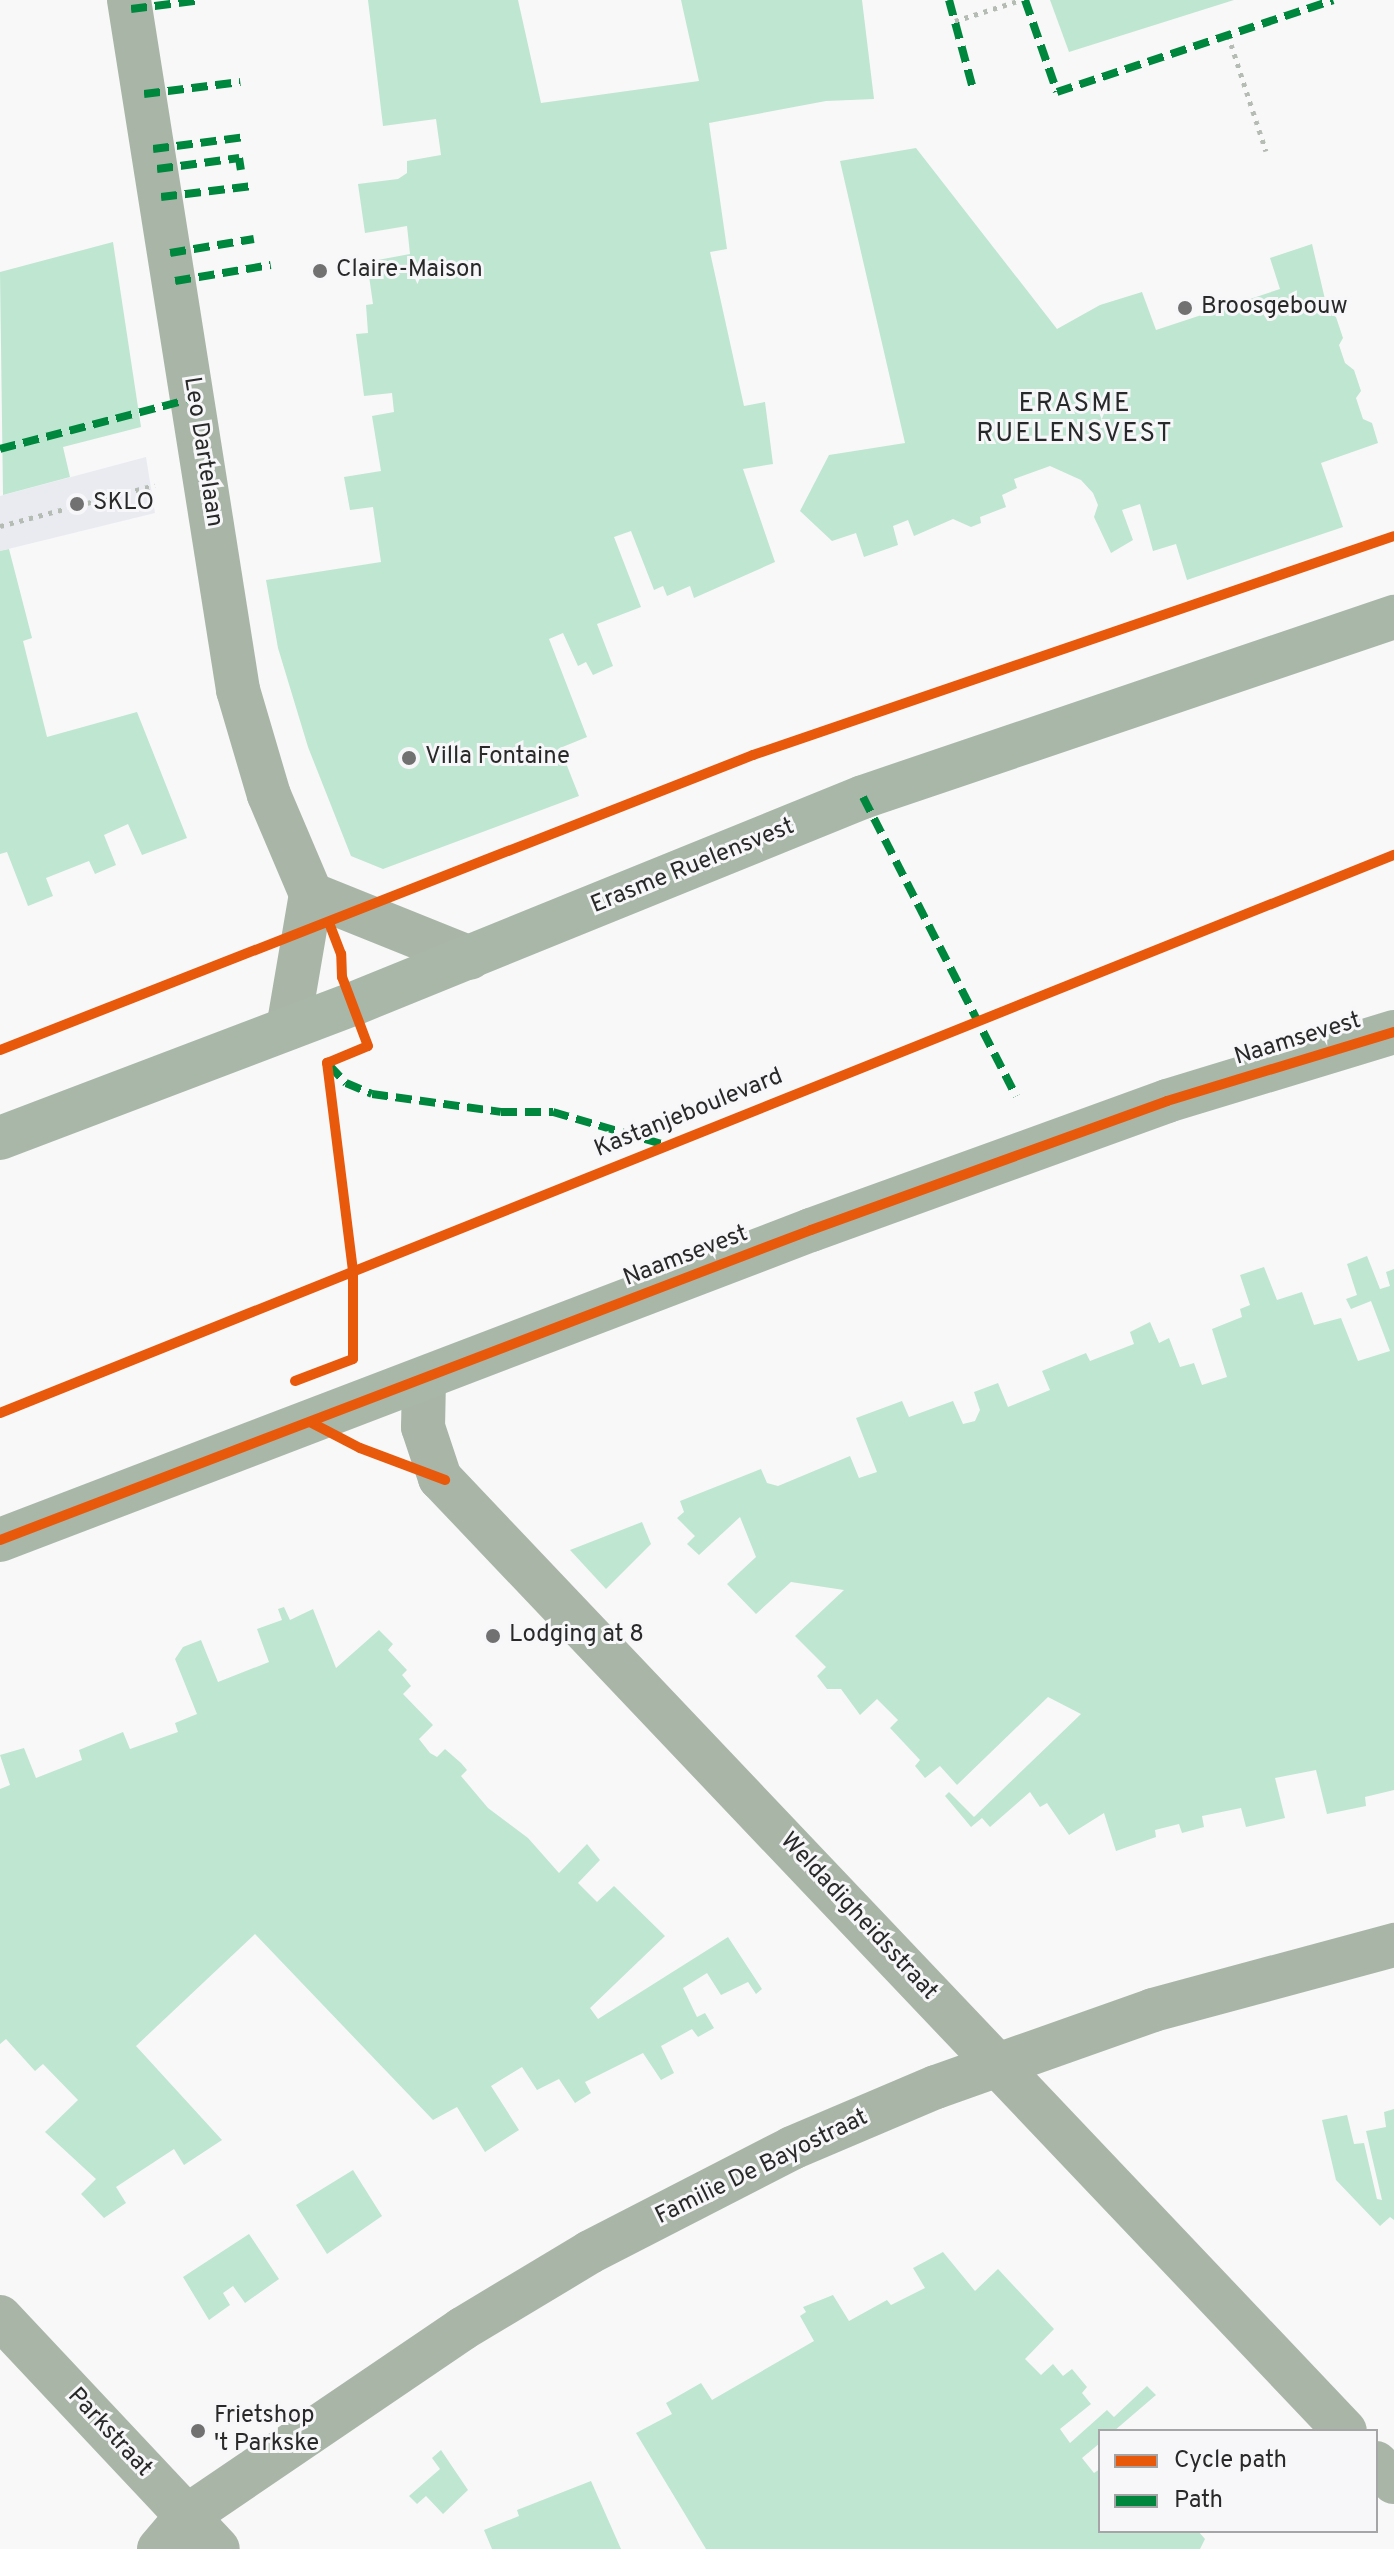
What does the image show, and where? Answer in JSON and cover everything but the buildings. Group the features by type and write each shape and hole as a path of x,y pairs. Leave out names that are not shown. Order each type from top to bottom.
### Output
{"main road":[{"name":"Erasme Ruelensvest","path":"0,1138 470,958 863,797 1394,617"},
{"name":"Naamsevest","path":"0,1540 1152,1106 1394,1032"}],"street":[{"name":"Leo Dartelaan","path":"129,0 207,472 218,582 238,690 269,795 311,894"},
{"path":"288,1028 311,894 470,958"},
{"name":"Weldadigheidsstraat","path":"424,1380 423,1427 440,1478 1343,2429"},
{"name":"Familie De Bayostraat","path":"159,2549 187,2516 462,2329 590,2252 792,2148 998,2065 1153,2010 1394,1945"},
{"name":"Parkstraat","path":"0,2317 218,2549"},
{"path":"1378,2465 1394,2482"}],"path":[{"path":"955,21 1021,0"},
{"path":"1228,35 1266,151"},
{"path":"0,526 207,472"}],"shaded area":[{"name":"SKLO","path":"146,457 155,513 0,551 0,496"}],"green space":[{"path":"368,0 518,0 541,103 699,81 681,0 862,0 874,99 826,101 709,123 727,249 710,252 744,406 765,402 773,464 743,469 775,562 694,598 690,586 667,596 663,586 654,590 631,531 614,537 641,607 597,624 613,666 593,675 586,662 578,666 563,633 549,639 587,737 560,748 579,796 383,869 351,856 308,747 278,648 266,580 381,562 373,507 350,510 344,477 381,471 372,416 394,412 392,393 364,396 356,334 368,333 366,305 373,304 367,262 410,254 407,226 365,233 358,184 398,179 407,173 407,161 441,155 436,119 383,126"},
{"path":"1050,0 1234,0 1069,52"},
{"path":"916,148 1057,329 1100,305 1142,292 1156,330 1280,289 1270,258 1312,244 1328,312 1336,317 1343,338 1339,345 1345,363 1354,370 1361,391 1356,398 1363,419 1372,423 1378,443 1321,463 1343,527 1187,580 1176,544 1153,551 1140,504 1122,510 1133,540 1111,553 1094,517 1098,505 1093,493 1081,480 1050,466 1014,479 1017,488 1002,495 1006,507 980,517 981,523 971,527 953,519 914,536 908,520 893,526 898,545 864,557 856,533 832,541 800,511 829,455 905,443 840,161"},
{"path":"113,242 141,427 63,447 70,477 3,495 0,272"},
{"path":"9,549 32,638 23,641 47,737 137,712 187,838 142,855 128,824 104,835 116,865 95,874 89,861 46,878 53,896 28,906 7,852 0,854 0,551"},
{"path":"1367,1256 1380,1289 1390,1286 1386,1272 1394,1269 1394,1790 1365,1797 1366,1806 1327,1814 1316,1770 1275,1778 1285,1818 1246,1827 1241,1808 1202,1816 1204,1827 1182,1833 1179,1824 1155,1830 1156,1837 1116,1851 1104,1813 1069,1835 1047,1803 1040,1807 1030,1792 990,1827 982,1818 971,1827 945,1796 949,1792 974,1817 1081,1714 1048,1697 957,1785 940,1766 925,1778 915,1766 920,1760 890,1728 898,1720 877,1699 860,1715 841,1689 827,1689 817,1676 826,1667 795,1636 844,1590 791,1582 756,1614 727,1584 756,1557 740,1517 699,1555 687,1544 695,1536 677,1518 684,1512 680,1501 761,1469 767,1483 778,1486 850,1456 859,1478 877,1472 856,1418 902,1401 909,1417 953,1401 963,1424 975,1421 980,1410 974,1392 998,1383 1008,1407 1050,1390 1042,1371 1086,1353 1090,1361 1134,1344 1130,1332 1150,1322 1159,1343 1169,1338 1180,1367 1194,1363 1202,1385 1227,1377 1212,1329 1242,1317 1240,1309 1250,1305 1240,1275 1264,1267 1277,1300 1302,1292 1314,1325 1341,1318 1358,1361 1390,1351 1371,1301 1351,1309 1346,1299 1357,1295 1347,1264"},
{"path":"642,1522 651,1544 606,1589 570,1550"},
{"path":"284,1607 290,1620 313,1609 336,1668 379,1630 393,1644 388,1650 407,1670 402,1675 411,1686 403,1694 433,1725 419,1739 430,1753 437,1757 445,1749 461,1763 467,1770 461,1776 488,1808 528,1838 559,1873 587,1844 600,1860 578,1883 597,1902 614,1886 665,1936 590,2008 598,2019 728,1937 762,1989 756,1994 748,1982 721,1995 707,1973 683,1988 697,2017 705,2013 714,2028 698,2037 692,2029 661,2046 674,2073 661,2080 643,2053 585,2082 591,2093 575,2103 559,2079 537,2090 522,2067 491,2086 519,2130 485,2152 457,2107 433,2120 255,1934 136,2046 222,2140 184,2165 174,2149 116,2187 126,2203 104,2218 81,2194 96,2179 45,2132 78,2100 43,2064 35,2071 6,2039 0,2044 0,1789 10,1785 0,1755 24,1748 36,1778 82,1760 79,1750 123,1732 130,1749 178,1732 175,1723 197,1714 175,1659 183,1647 201,1640 218,1682 269,1662 257,1629 282,1620 278,1609"},
{"path":"1394,2109 1394,2220 1390,2217 1380,2226 1336,2180 1322,2120 1347,2115 1354,2144 1364,2143 1377,2199 1382,2200 1366,2131 1386,2127 1384,2112"},
{"path":"353,2170 382,2216 327,2254 296,2205"},
{"path":"249,2234 279,2279 245,2303 233,2286 223,2293 230,2305 209,2320 183,2277"},
{"path":"943,2252 975,2291 998,2269 1054,2329 1025,2359 1041,2375 1053,2364 1063,2376 1072,2369 1087,2387 1082,2393 1091,2404 1060,2429 1070,2443 1107,2410 1114,2417 1147,2386 1156,2395 1116,2429 1098,2429 1098,2445 1082,2458 1094,2473 1098,2470 1098,2533 1200,2533 1205,2539 1200,2549 706,2549 636,2433 672,2414 666,2403 701,2383 712,2400 814,2341 800,2316 806,2312 803,2307 833,2295 849,2321 887,2300 891,2305 925,2288 913,2268"},
{"path":"441,2450 468,2490 443,2514 426,2496 417,2504 409,2496 440,2469 432,2458"},
{"path":"591,2481 621,2549 492,2549 484,2530 519,2516 517,2510"}],"marked path":[{"path":"131,9 201,0"},
{"path":"949,0 973,89"},
{"path":"1025,0 1057,92 1333,0"},
{"path":"144,94 240,82"},
{"path":"153,149 246,137"},
{"path":"157,169 239,158 241,170"},
{"path":"161,197 252,186"},
{"path":"170,253 254,239"},
{"path":"175,281 271,265"},
{"path":"0,449 194,398"},
{"path":"863,797 1016,1096"},
{"path":"329,1065 346,1083 372,1094 501,1112 553,1112 665,1145"}],"cycle path":[{"path":"0,1050 753,755 1394,536"},
{"name":"Kastanjeboulevard","path":"0,1413 1394,855"},
{"path":"295,1381 353,1359 353,1271 327,1063 368,1046 342,977 341,954 329,922"},
{"path":"0,1540 811,1230 1167,1101 1394,1032"},
{"path":"310,1422 360,1448 445,1480"}],"place":[{"name":"Claire-Maison","path":"320,271"},
{"name":"Broosgebouw","path":"1185,308"},
{"name":"SKLO","path":"77,504"},
{"name":"Villa Fontaine","path":"409,758"},
{"name":"Lodging at 8","path":"493,1636"},
{"name":"Frietshop 't Parkske","path":"198,2431"}],"district":[{"name":"ERASME RUELENSVEST","path":"1075,420"}]}
